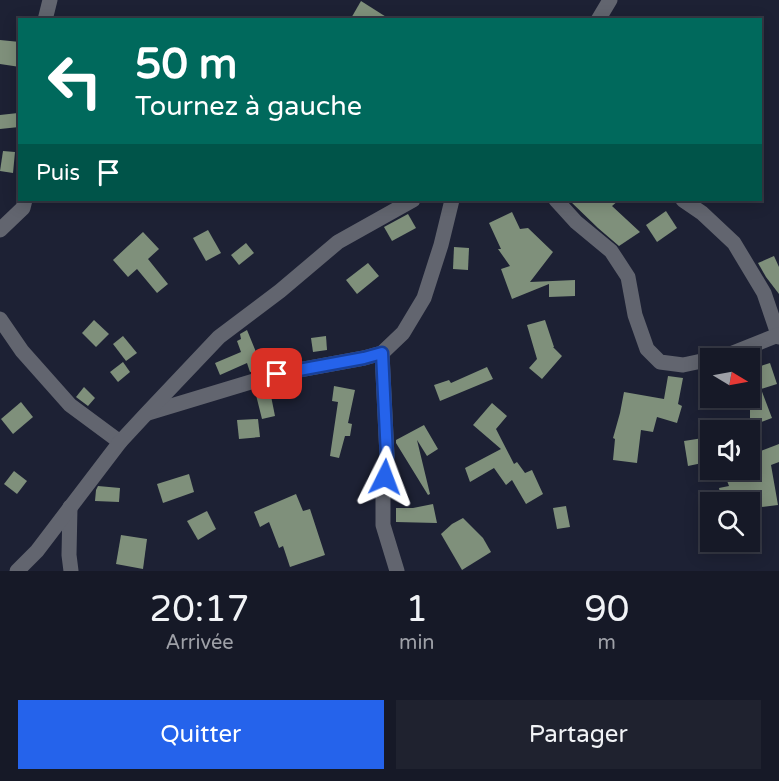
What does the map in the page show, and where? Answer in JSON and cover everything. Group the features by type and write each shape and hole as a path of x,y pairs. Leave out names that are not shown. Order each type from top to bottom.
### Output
{"street":[{"path":"46,18 50,0"},
{"path":"599,18 610,0"},
{"path":"0,230 23,208 25,201"},
{"path":"17,571 36,551 120,442 219,337 280,291 338,242 411,201"},
{"path":"146,414 277,374 382,353 404,333 424,298 452,201"},
{"path":"557,201 576,222 611,251 628,277 635,315 647,349 660,362 683,364 700,361"},
{"path":"684,201 702,213 734,243 764,293 779,336 747,348"},
{"path":"0,319 22,351 70,405 120,442"},
{"path":"382,353 387,456 383,525 397,571"},
{"path":"70,507 71,571"}],"building":[{"path":"361,1 388,18 351,18"},
{"path":"0,40 18,42 18,67 0,64"},
{"path":"18,113 18,127 0,129 0,115"},
{"path":"3,151 15,152 13,173 0,171"},
{"path":"570,201 618,201 612,206 640,232 619,246"},
{"path":"666,211 677,228 657,242 646,225"},
{"path":"512,212 520,229 528,228 553,252 530,282 575,280 575,296 549,297 549,284 512,299 501,269 510,266 498,249 501,249 489,223"},
{"path":"408,214 416,228 392,241 384,227"},
{"path":"208,230 221,253 206,261 193,238"},
{"path":"143,232 159,249 148,259 168,284 157,293 137,269 128,277 113,260"},
{"path":"246,243 254,253 239,265 231,255"},
{"path":"454,247 469,248 468,270 453,269"},
{"path":"774,256 779,267 779,294 758,263"},
{"path":"368,263 379,276 357,294 346,280"},
{"path":"94,320 109,334 96,347 82,333"},
{"path":"545,320 553,347 562,356 542,379 529,368 537,359 527,325"},
{"path":"247,330 258,357 282,348 288,362 250,372 247,363 220,375 215,363 241,352 237,341 241,339 240,334"},
{"path":"123,336 137,353 126,361 113,344"},
{"path":"326,336 327,350 313,352 311,338"},
{"path":"123,362 130,372 118,382 110,372"},
{"path":"770,363 777,384 761,389 772,418 760,422 760,420 750,420 750,408 760,408 760,366"},
{"path":"487,367 493,379 440,401 434,385 449,380 451,383"},
{"path":"668,376 683,378 678,404 682,406 677,423 657,417 653,432 641,430 637,463 613,460 615,439 613,438 624,392 664,399"},
{"path":"272,386 275,395 271,396 275,416 262,419 255,391"},
{"path":"334,386 355,390 348,423 352,424 350,436 345,436 339,458 330,456 338,402 332,401"},
{"path":"84,387 95,398 88,406 76,397"},
{"path":"21,402 33,417 13,434 1,419"},
{"path":"492,403 507,416 496,429 514,464 517,462 525,473 532,470 543,494 526,504 512,480 506,485 494,468 470,482 465,468 501,449 473,425"},
{"path":"258,419 260,437 239,439 237,420"},
{"path":"424,425 438,449 427,456 417,440 430,494 428,495 396,443 396,440"},
{"path":"700,438 700,463 688,466 684,441"},
{"path":"779,444 779,462 771,465 778,505 761,507 760,492 720,492 719,488 729,486 727,480 760,480 760,451"},
{"path":"14,471 27,481 17,494 4,484"},
{"path":"189,474 194,492 163,503 157,484"},
{"path":"98,486 120,488 119,502 95,501"},
{"path":"296,494 303,511 310,509 325,555 290,567 283,546 279,548 269,522 260,527 254,512"},
{"path":"433,504 437,523 396,522 396,508 413,508"},
{"path":"566,506 570,527 557,529 553,508"},
{"path":"207,511 216,529 198,540 187,521"},
{"path":"463,518 483,538 491,552 462,570 441,534"},
{"path":"121,535 147,539 143,569 116,564"}],"route":[{"path":"277,374 382,353 387,456 385,477"}]}
